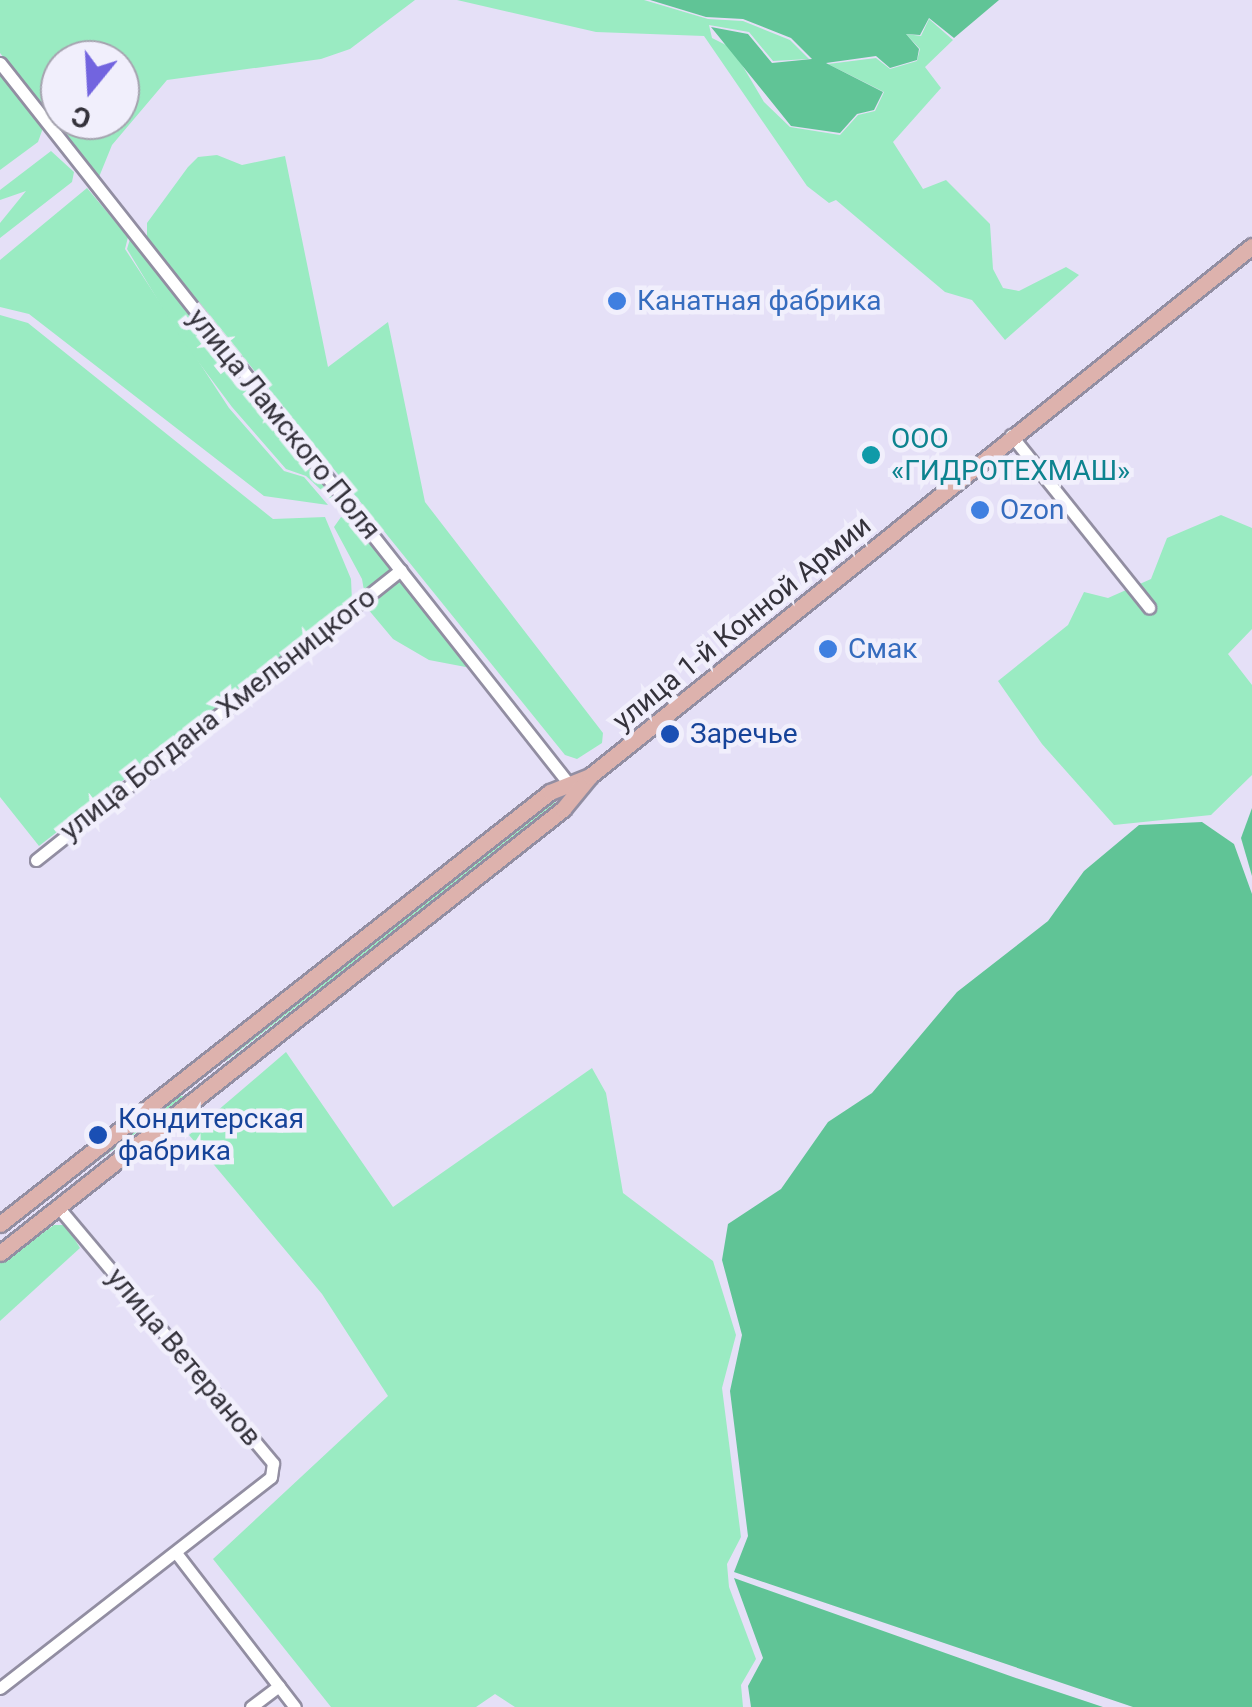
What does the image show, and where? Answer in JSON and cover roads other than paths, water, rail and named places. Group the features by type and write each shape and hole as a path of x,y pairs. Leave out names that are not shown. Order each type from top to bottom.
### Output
{"main road":[{"name":"улица 1-й Конной Армии","path":"0,1253 563,808 590,776 1011,435 1252,246"},
{"name":"улица 1-й Конной Армии","path":"0,1224 194,1070 569,784 590,776"},
{"path":"194,1070 209,1088"},
{"path":"48,1186 60,1205"}],"street":[{"name":"улица Ламского Поля","path":"0,62 569,784"},
{"path":"1011,435 1148,608"},
{"name":"улица Богдана Хмельницкого","path":"36,860 401,570"},
{"name":"улица Ветеранов","path":"0,1688 262,1488 273,1463 60,1205"},
{"path":"177,1554 295,1707"},
{"path":"251,1707 278,1686"}],"place":[{"name":"Канатная фабрика","path":"617,301"},
{"name":"ООО «ГИДРОТЕХМАШ»","path":"871,455"},
{"name":"Ozon","path":"980,510"},
{"name":"Смак","path":"828,649"},
{"name":"Заречье","path":"670,734"},
{"name":"Кондитерская фабрика","path":"98,1135"}]}
